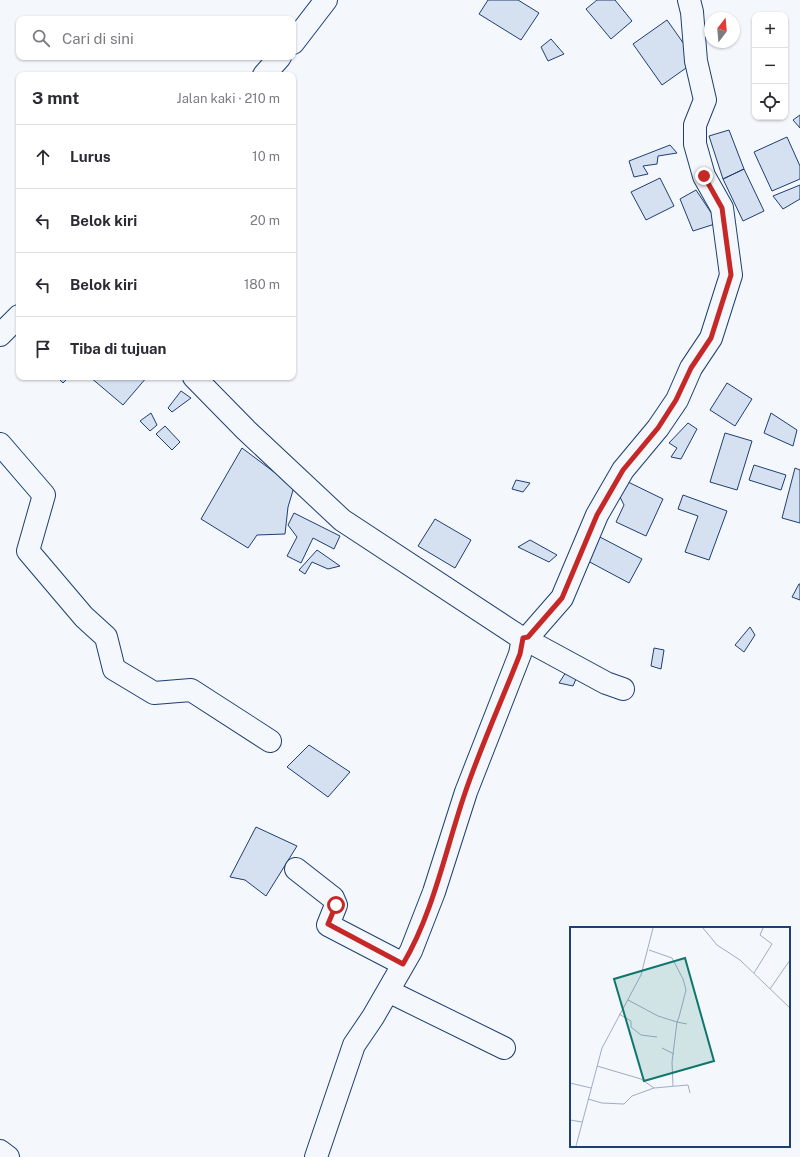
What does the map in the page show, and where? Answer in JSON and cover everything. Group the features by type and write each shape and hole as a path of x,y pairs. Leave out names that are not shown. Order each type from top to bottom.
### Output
{"street":[{"path":"296,39 326,0"},
{"path":"523,638 528,637 562,598 597,515 623,470 658,428 676,400 691,368 711,338 731,275 722,208 704,176 695,144 695,125 705,100 696,61 692,12 688,0"},
{"path":"267,72 277,60"},
{"path":"0,335 16,319"},
{"path":"197,380 246,430 342,520 523,638 606,683 623,689"},
{"path":"0,444 44,495 28,551 84,617 106,637 114,670 154,693 191,690 270,741"},
{"path":"316,1157 354,1045 373,1017 411,951 434,892 466,792 520,654 523,638"},
{"path":"296,869 333,898 336,905 328,924 403,964"},
{"path":"388,991 504,1048"},
{"path":"0,1151 8,1157"}],"building":[{"path":"488,0 518,0 539,13 521,40 479,14"},
{"path":"597,0 615,0 632,21 611,39 586,9"},
{"path":"667,20 696,61 662,85 633,44"},
{"path":"551,39 564,54 548,61 541,47"},
{"path":"800,115 800,128 793,120"},
{"path":"729,130 744,169 723,179 709,136"},
{"path":"787,137 800,166 800,179 772,191 754,152"},
{"path":"670,145 677,153 658,156 657,164 643,166 648,174 634,177 629,161"},
{"path":"744,169 764,211 743,221 723,179"},
{"path":"660,178 674,206 646,220 631,192"},
{"path":"800,185 800,199 783,209 773,196"},
{"path":"696,190 718,223 693,231 680,199"},
{"path":"94,380 144,380 123,405"},
{"path":"727,383 752,399 735,426 710,410"},
{"path":"181,391 191,398 172,412 168,408"},
{"path":"151,413 157,425 150,431 140,421"},
{"path":"771,413 797,430 793,446 764,433"},
{"path":"688,423 697,429 681,459 671,457 677,448 669,443"},
{"path":"165,426 180,442 172,450 156,434"},
{"path":"725,433 752,441 737,490 710,482"},
{"path":"242,448 294,487 288,507 285,534 257,535 248,548 201,519"},
{"path":"754,465 786,475 781,490 749,480"},
{"path":"795,468 800,470 800,523 782,518"},
{"path":"516,480 530,483 523,492 512,489"},
{"path":"624,480 663,499 646,536 616,522 624,505 618,493"},
{"path":"683,495 727,511 709,560 685,552 698,516 678,509"},
{"path":"294,513 340,536 334,549 313,538 301,563 287,556 297,537 288,525"},
{"path":"435,519 471,540 455,568 418,546"},
{"path":"598,536 642,559 629,583 586,560"},
{"path":"530,540 557,555 549,562 518,547"},
{"path":"317,550 340,566 328,569 312,562 305,574 299,570"},
{"path":"800,584 800,600 792,597"},
{"path":"750,627 755,635 744,652 735,645"},
{"path":"654,648 664,650 661,669 651,666"},
{"path":"566,672 579,672 573,686 559,683"},
{"path":"309,745 350,772 328,797 287,767"},
{"path":"256,827 297,846 266,896 245,880 230,877"}],"route":[{"path":"336,905 328,924 403,964 411,951 434,892 466,792 520,654 523,638 528,637 562,598 597,515 623,470 658,428 676,400 691,368 711,338 731,275 722,208 704,176"}]}
